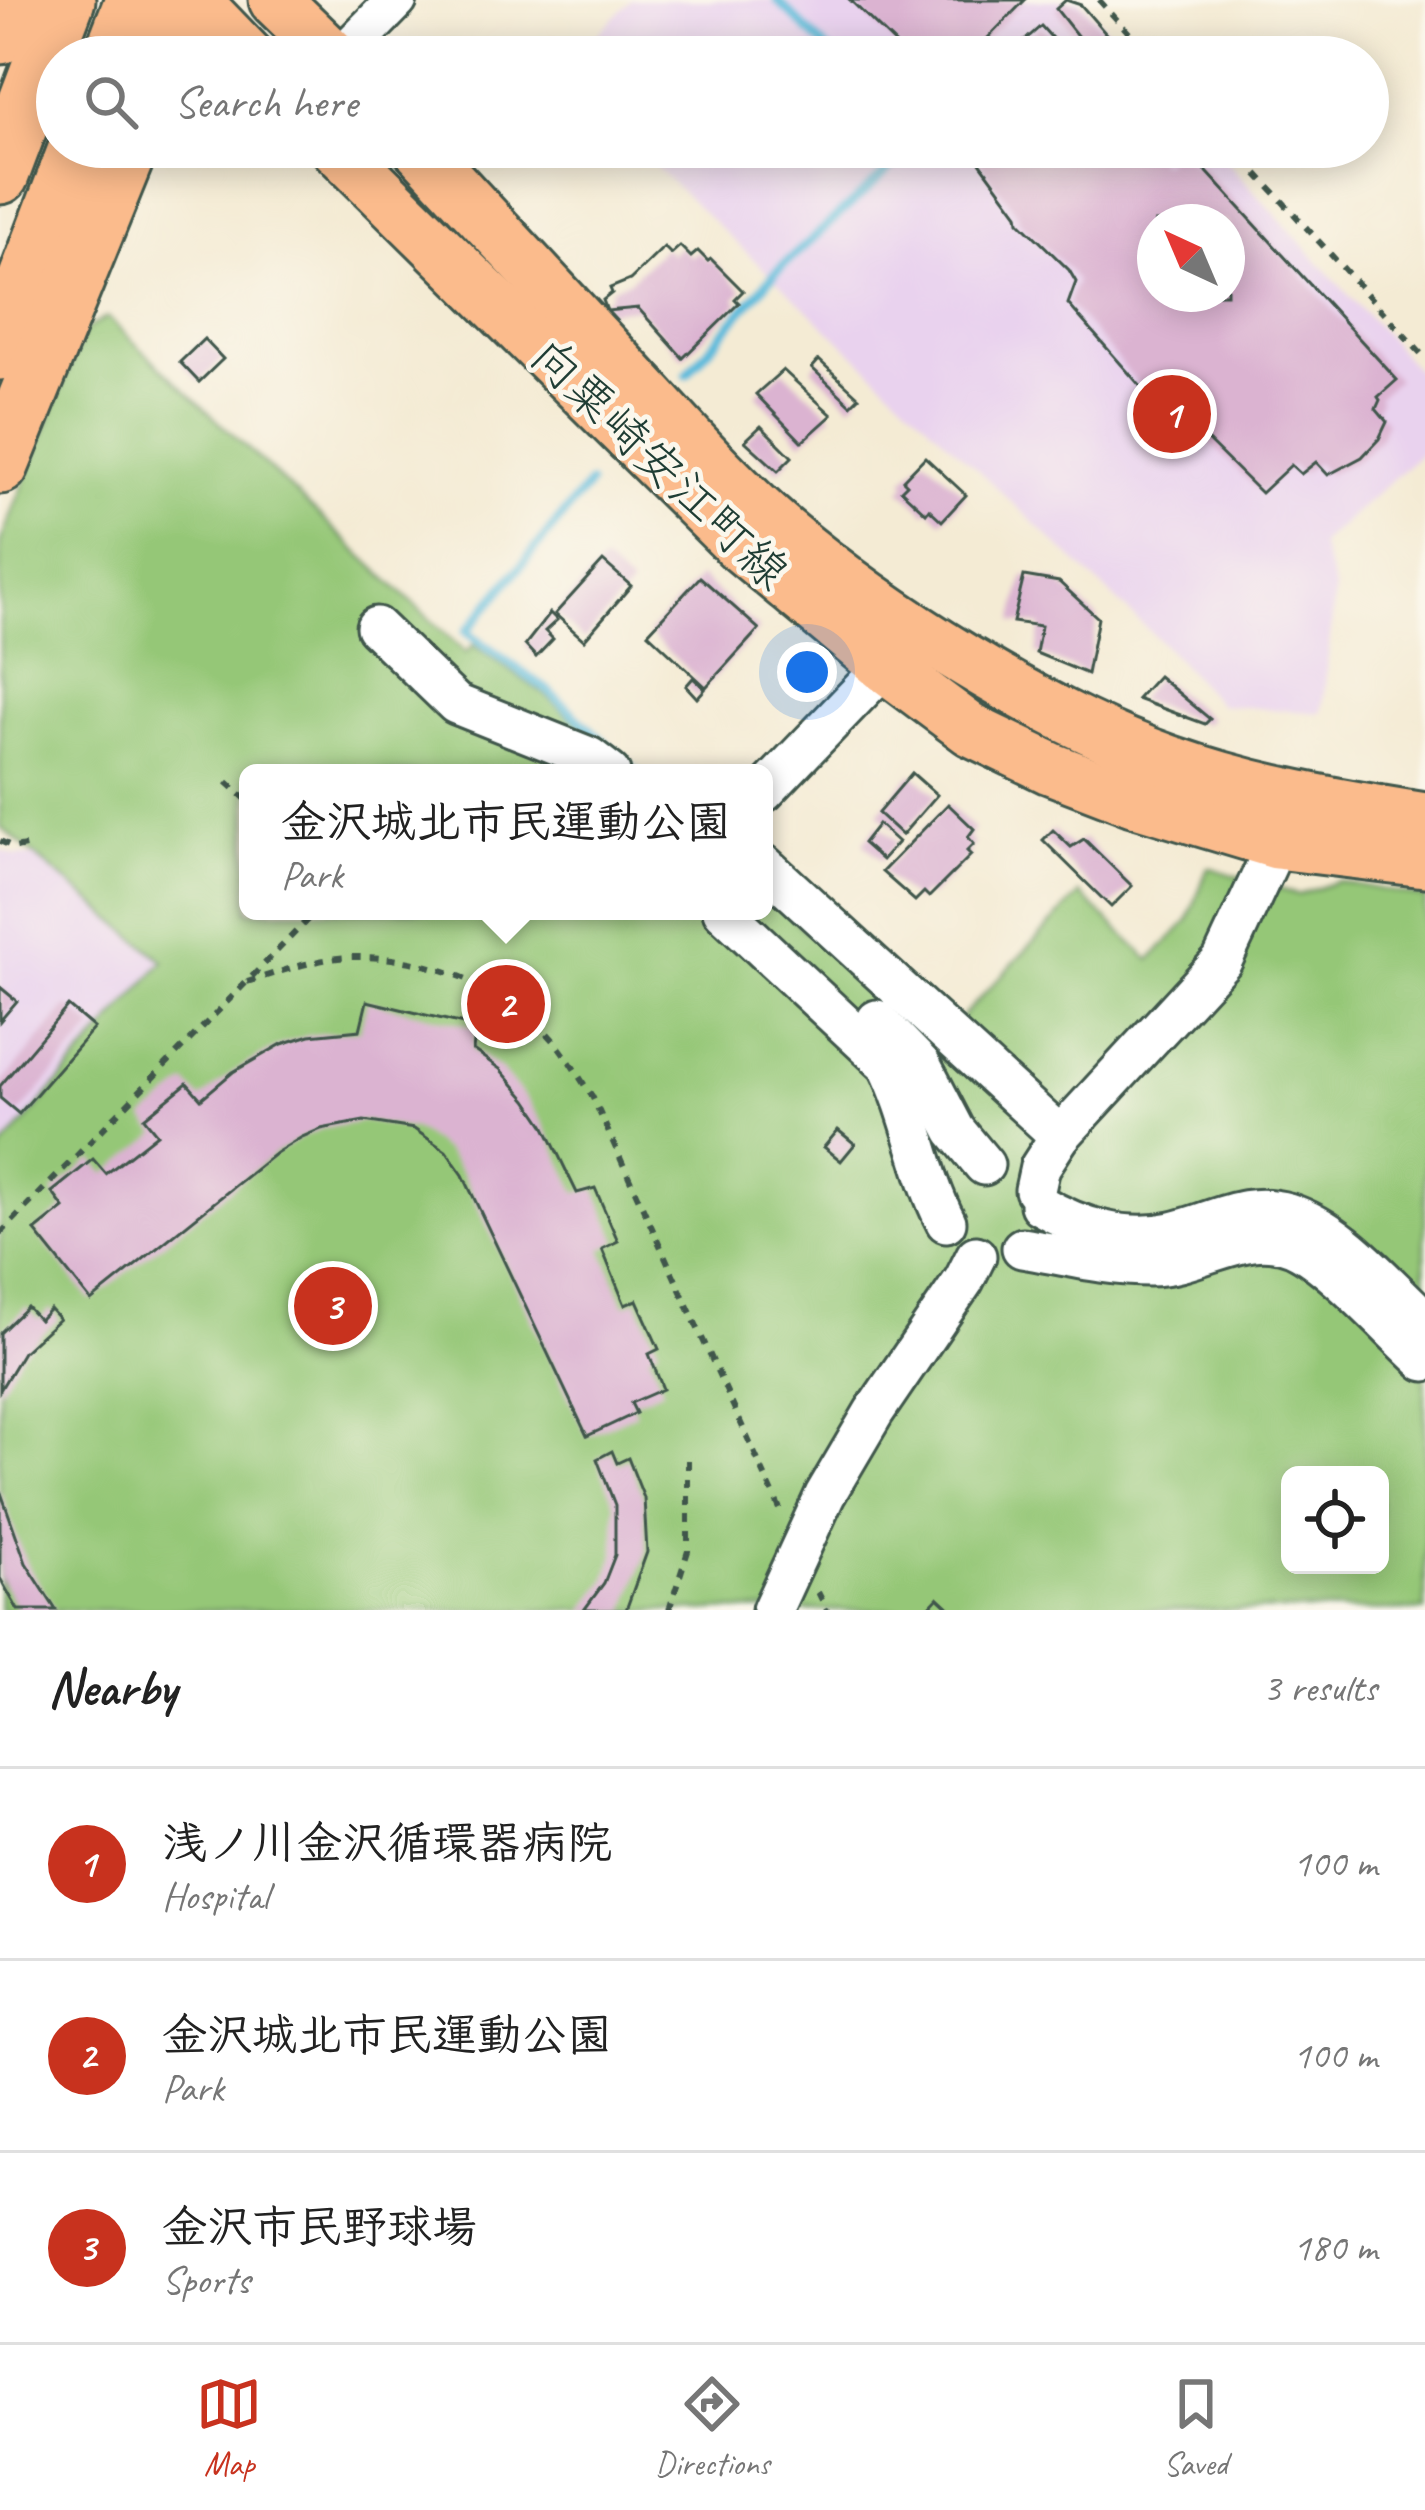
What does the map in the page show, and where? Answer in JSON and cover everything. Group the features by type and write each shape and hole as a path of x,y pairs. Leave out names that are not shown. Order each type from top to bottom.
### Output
{"highway":[{"path":"0,35 13,0"},
{"path":"52,36 66,0"},
{"path":"120,36 134,0"},
{"path":"176,36 192,0"},
{"path":"0,175 36,80"},
{"path":"0,351 70,168"},
{"path":"0,465 120,168"}],"main road":[{"path":"192,0 228,36"},
{"path":"275,0 315,36"},
{"name":"向粟崎安江町線","path":"358,168 722,529 885,666 971,730 1133,800 1279,819 1425,819"},
{"name":"向粟崎安江町線","path":"438,168 692,442 778,527 847,581 1005,682 1089,727 1166,760 1279,819 1425,861"}],"street":[{"path":"360,36 398,0"},
{"path":"536,764 462,736 442,723 368,635 456,704 565,746 595,764"},
{"path":"773,783 885,666"},
{"path":"1022,1248 1039,1221 1040,1168 1060,1136 1222,962 1279,819"},
{"path":"773,874 1060,1136"},
{"path":"734,920 888,1065 932,1194 952,1236 976,1256 992,1259 1022,1248 1149,1266 1177,1264 1253,1239 1278,1241 1316,1260 1425,1361"},
{"path":"768,920 908,1049 955,1130 984,1165"},
{"path":"946,1222 945,1207 958,1180 984,1165 1013,1168 1037,1197 1072,1224 1148,1234 1174,1232 1238,1210 1285,1212 1316,1224 1335,1238 1425,1320"},
{"path":"772,1610 825,1495 976,1256"}],"path":[{"path":"1099,0 1132,36"},
{"path":"1252,168 1425,358"},
{"path":"227,782 239,793"},
{"path":"0,841 15,848 30,845"},
{"path":"0,1234 307,920"},
{"path":"247,982 310,963 353,957 412,961 462,977 506,1000 553,1040 592,1096 827,1610"},
{"path":"669,1610 688,1551 688,1452"}],"shaded area":[{"path":"631,0 1080,0 1113,36 596,36"},
{"path":"656,168 1233,168 1425,379 1425,450 1320,544 1335,590 1322,713 1220,705 1164,645"},
{"path":"0,850 36,856 165,961 0,1151"}],"green space":[{"path":"107,317 466,653 473,645 546,695 622,764 239,764 239,920 773,920 773,901 933,1047 1080,894 1150,960 1188,921 1208,867 1299,895 1338,881 1425,898 1425,1610 0,1610 0,1151 164,961 0,827 0,543 85,330"}],"building":[{"path":"850,0 1025,0 990,36 887,36"},
{"path":"1066,0 1081,5 1108,36 1077,36 1056,9"},
{"path":"1041,26 1050,36 1030,36"},
{"path":"984,168 1203,168 1236,204 1137,204 1137,312 1245,312 1245,213 1397,380 1378,397 1376,409 1387,422 1379,439 1362,457 1328,475 1316,462 1301,474 1291,465 1261,493 1198,431 1188,440 1068,304 1076,282 1069,270 1019,221"},
{"path":"680,246 691,257 698,251 711,259 743,291 735,299 739,303 683,358 638,308 607,311 603,300 612,293 610,288 630,280 664,247 671,254"},
{"path":"204,339 223,359 199,382 180,362"},
{"path":"819,360 859,397 851,405 812,368"},
{"path":"783,370 832,415 802,442 756,394"},
{"path":"761,426 792,457 778,471 745,441"},
{"path":"925,457 966,495 942,521 901,490 907,484 903,480"},
{"path":"603,561 631,586 584,640 555,614"},
{"path":"1024,576 1059,582 1098,618 1087,674 1036,653 1041,626 1013,622"},
{"path":"700,577 759,629 706,687 648,633"},
{"path":"550,613 557,620 545,631 553,639 536,657 525,645"},
{"path":"1158,676 1210,719 1205,724 1137,699"},
{"path":"693,678 705,689 697,698 686,686"},
{"path":"912,773 937,795 902,835 878,813"},
{"path":"948,804 974,829 968,837 974,844 967,851 971,855 929,897 924,892 915,901 882,872"},
{"path":"878,824 898,842 882,860 863,843"},
{"path":"1053,830 1071,847 1084,839 1132,886 1111,907 1043,840"},
{"path":"0,987 17,1001 0,1021"},
{"path":"367,1001 476,1027 473,1050 500,1069 527,1100 577,1193 595,1188 618,1241 602,1249 625,1305 637,1300 659,1349 649,1354 663,1389 631,1403 636,1413 587,1436 463,1175 446,1151 414,1129 364,1121 302,1137 91,1301 35,1231 64,1208 52,1192 93,1159 106,1174 157,1134 144,1118 187,1083 201,1099 233,1072 282,1044 310,1035 360,1030"},
{"path":"68,1006 94,1028 19,1114 0,1098 0,1086"},
{"path":"838,1130 855,1144 841,1161 824,1147"},
{"path":"27,1307 39,1320 50,1309 59,1319 23,1352 0,1390 0,1333"},
{"path":"612,1451 617,1463 628,1458 644,1498 647,1552 626,1610 584,1610 604,1583 615,1555 615,1505 597,1459"},
{"path":"0,1490 26,1563 56,1610 18,1610 0,1578"},
{"path":"938,1597 952,1610 926,1610"}],"waterway":[{"path":"777,0 813,36"},
{"path":"687,374 778,270 891,168"},
{"path":"589,484 466,632 550,692 628,764"}],"place":[{"name":"浅ノ川金沢循環器病院","path":"1172,414"},
{"name":"金沢城北市民運動公園","path":"506,1004"},
{"name":"金沢市民野球場","path":"333,1306"}]}
